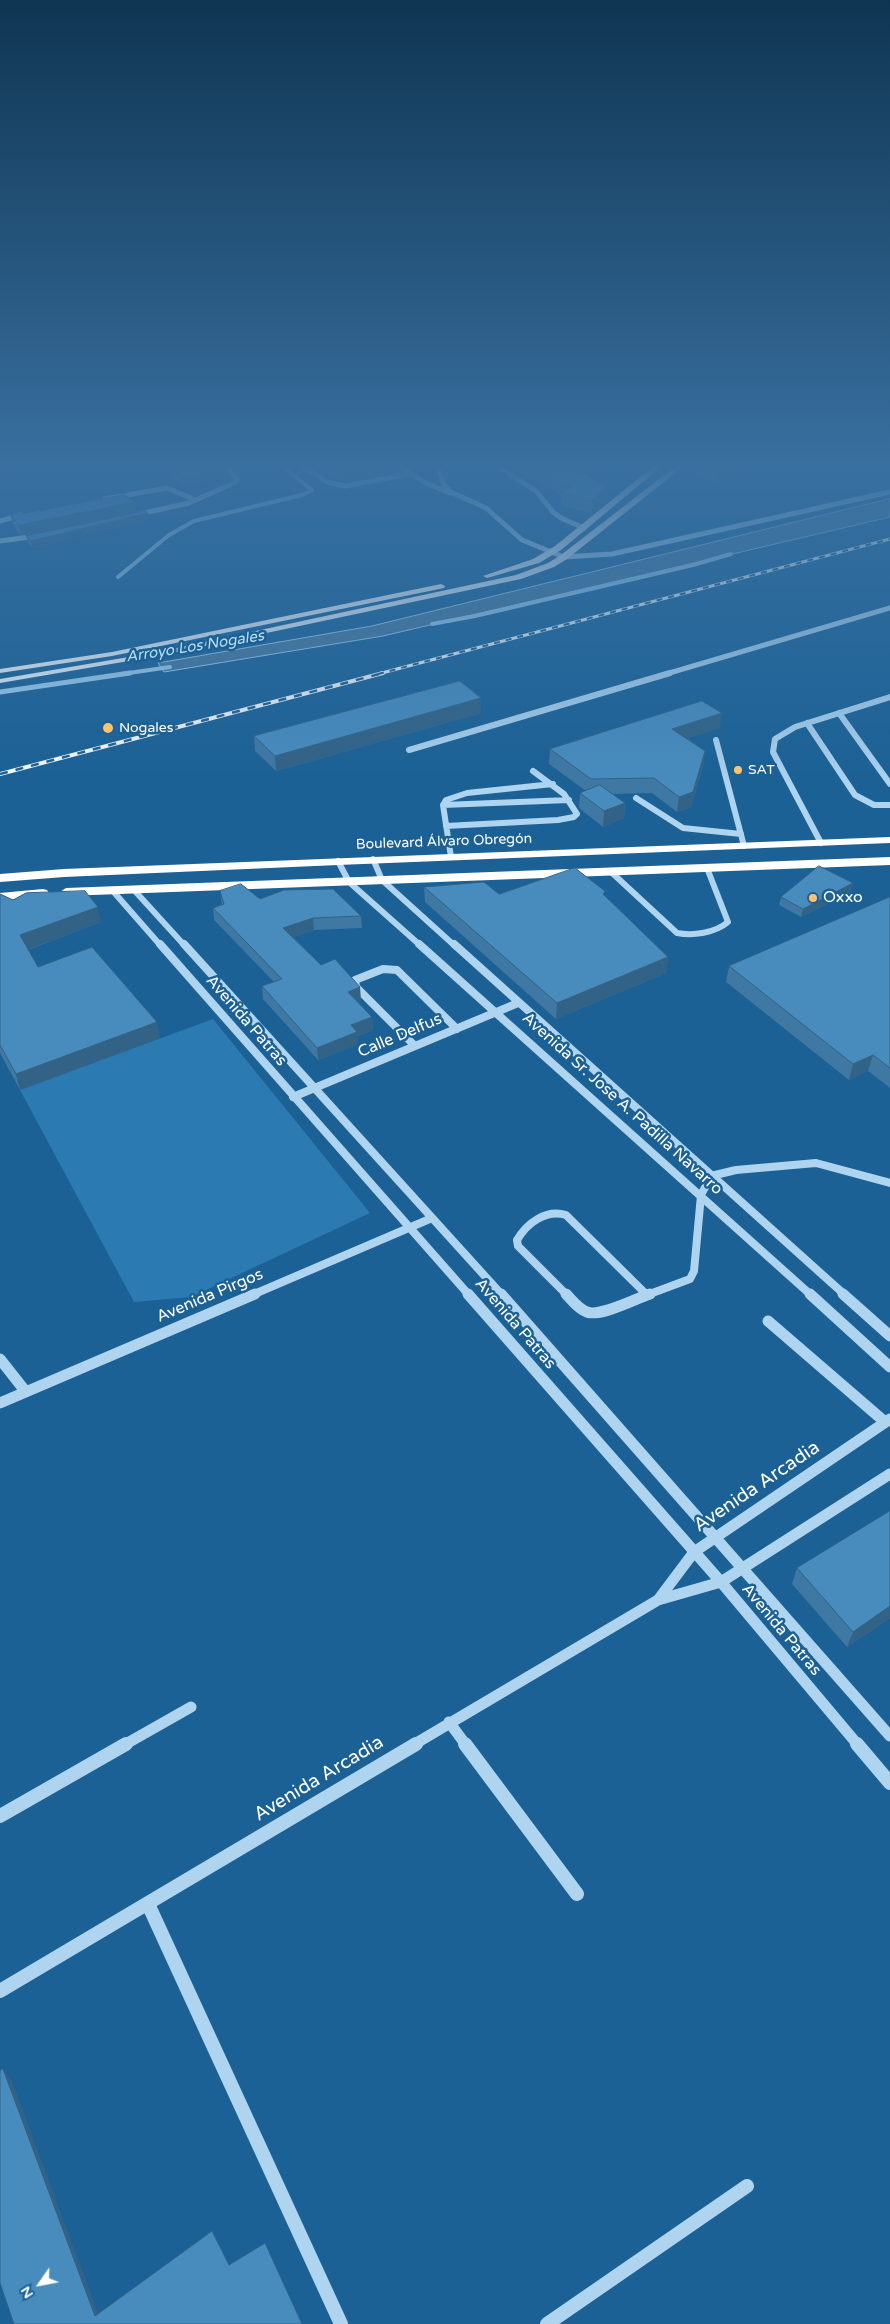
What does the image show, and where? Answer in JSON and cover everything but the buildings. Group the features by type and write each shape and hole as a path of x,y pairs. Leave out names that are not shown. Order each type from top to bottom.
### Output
{"highway":[{"name":"Boulevard Álvaro Obregón","path":"0,878 64,873 373,859 890,840"},
{"path":"613,851 658,855 706,868 732,856 800,844"},
{"path":"0,897 112,890 890,861"}],"main road":[{"path":"0,671 112,654 463,582 506,570"},
{"path":"0,681 158,654 469,589 518,578 537,570"}],"street":[{"path":"409,750 890,608"},
{"path":"821,843 774,752 774,742 777,736 807,723 890,697"},
{"path":"839,713 890,784"},
{"path":"807,723 855,795 874,805 890,806"},
{"path":"716,740 744,846"},
{"path":"446,826 568,819 577,814 569,800 553,784 533,771"},
{"path":"451,857 443,805 446,800 467,793 553,784"},
{"path":"636,798 683,828 741,834"},
{"path":"443,805 569,800"},
{"name":"Avenida Sr. Jose A. Padilla Navarro","path":"373,859 382,880 890,1336"},
{"name":"Avenida Sr. Jose A. Padilla Navarro","path":"338,861 349,882 701,1195 890,1367"},
{"path":"610,871 677,933 689,936 718,928 728,922 706,868"},
{"name":"Avenida Patras","path":"112,890 721,1582 890,1783"},
{"name":"Avenida Patras","path":"134,890 316,1088 717,1536 890,1736"},
{"path":"415,1046 356,987 355,980 383,969 396,970 457,1029"},
{"name":"Calle Delfus","path":"293,1097 518,1003"},
{"path":"647,1295 566,1215 559,1212 546,1215 520,1233 517,1240 518,1246 580,1309 590,1313 601,1312 680,1284 690,1278 694,1271 701,1195 711,1176 736,1170 816,1163 890,1183"},
{"name":"Avenida Pirgos","path":"0,1403 432,1218"},
{"path":"768,1321 887,1421"},
{"path":"0,1359 26,1392"},
{"name":"Avenida Arcadia","path":"658,1600 694,1552 887,1421"},
{"name":"Avenida Arcadia","path":"0,1991 658,1600 721,1582 890,1474"},
{"path":"0,1816 191,1707"},
{"path":"450,1722 577,1894"},
{"path":"148,1904 341,2324"},
{"path":"546,2324 747,2186"}],"shaded area":[{"path":"599,570 662,570 383,636 164,672 158,663 372,626"},
{"path":"213,1019 370,1213 191,1297 134,1302 20,1090"}],"waterway":[{"path":"118,577 126,570"},
{"name":"Arroyo Los Nogales","path":"432,624 475,616 670,570"},
{"name":"Arroyo Los Nogales","path":"122,674 170,667"},
{"name":"Arroyo Los Nogales","path":"0,692 130,673"}],"railway":[{"path":"378,674 771,570"},
{"path":"0,774 383,673"}],"place":[{"name":"Nogales","path":"108,728"},
{"name":"SAT","path":"738,770"},
{"name":"Oxxo","path":"813,898"}]}
